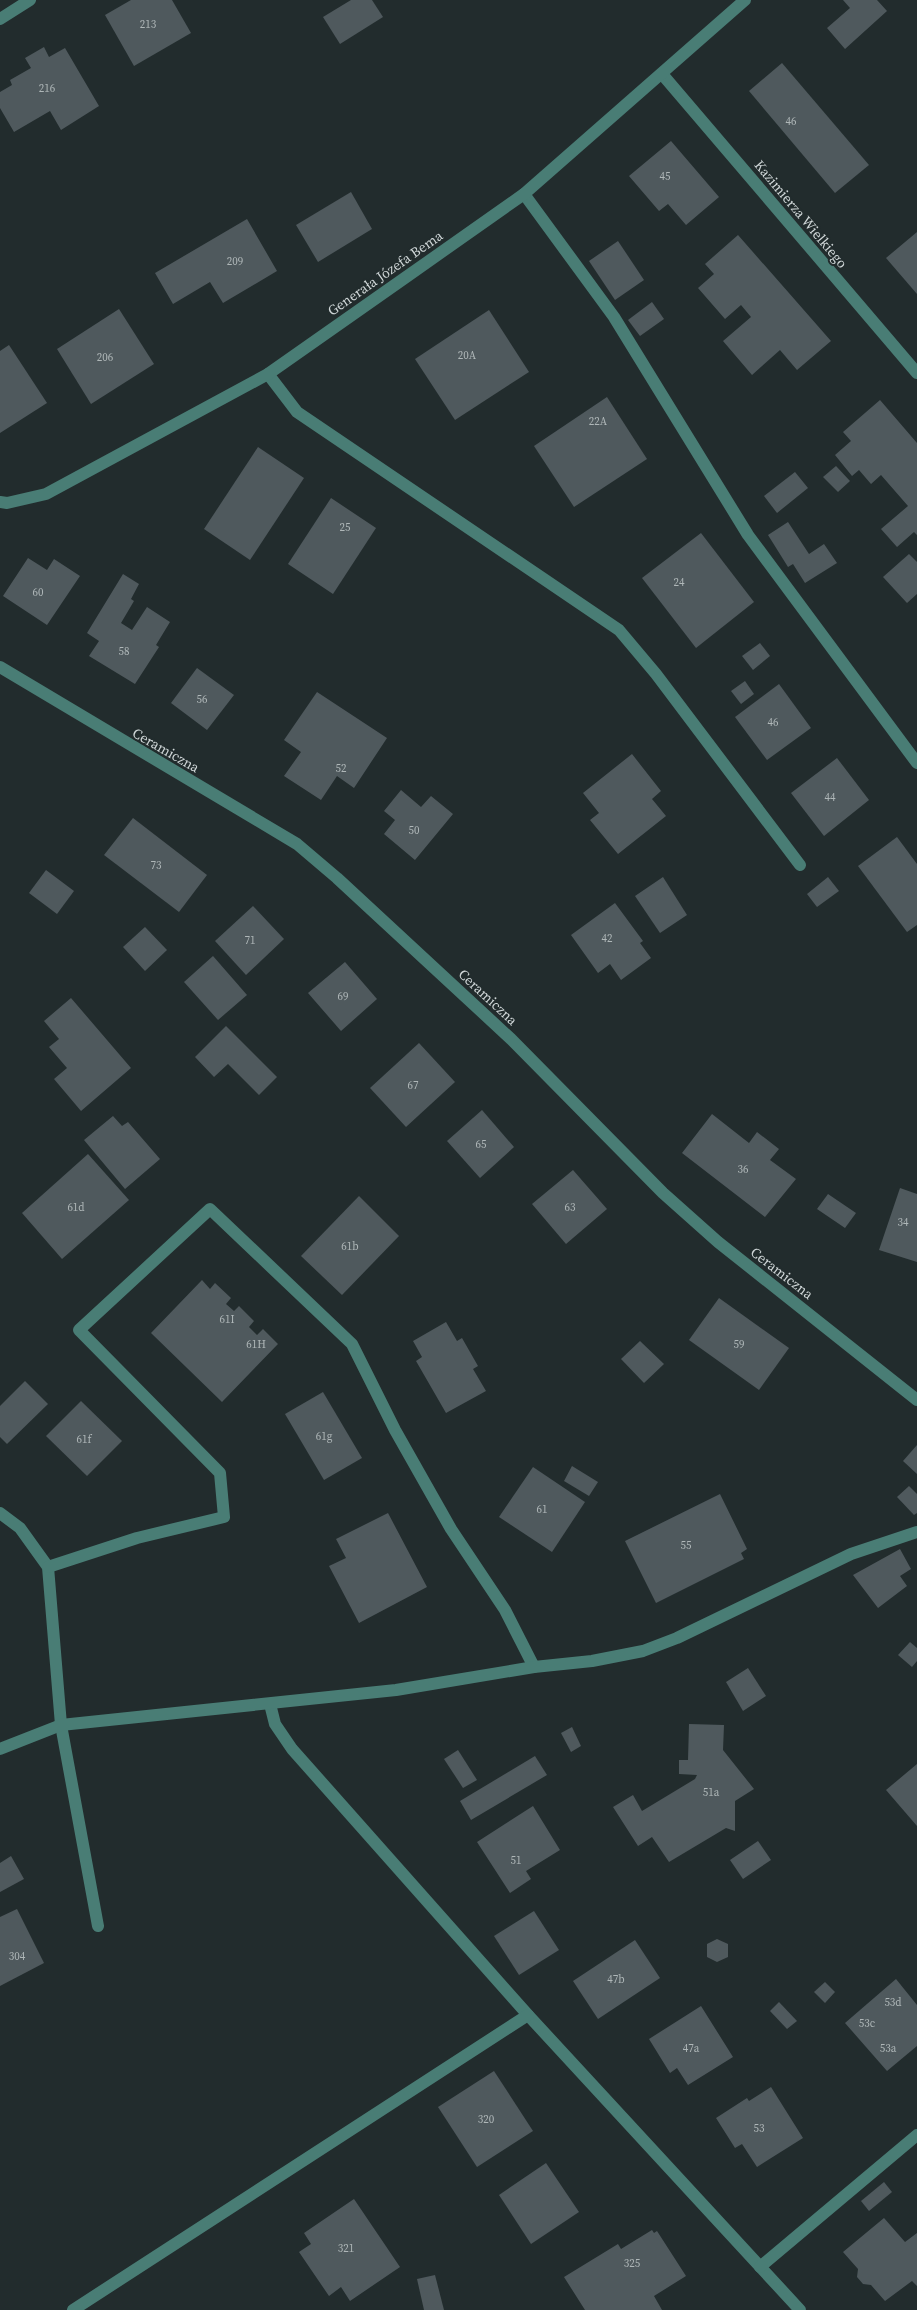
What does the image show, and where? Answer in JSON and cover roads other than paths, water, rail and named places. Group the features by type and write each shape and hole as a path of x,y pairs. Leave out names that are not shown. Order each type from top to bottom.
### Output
{"street":[{"path":"0,19 30,0"},
{"name":"Generała Józefa Bema","path":"0,502 7,503 46,494 268,374 524,194 745,0"},
{"name":"Kazimierza Wielkiego","path":"662,74 917,373"},
{"path":"524,194 614,317 748,535 917,763"},
{"path":"268,374 297,412 619,630 656,674 800,865"},
{"name":"Ceramiczna","path":"0,667 297,844 337,878 511,1039 663,1193 718,1242 917,1400"},
{"path":"48,1567 137,1538 224,1517 220,1473 79,1330 210,1209 352,1344 395,1430 451,1530 505,1610 534,1667"},
{"path":"0,1513 20,1528 48,1567 61,1725 98,1926"},
{"path":"0,1749 61,1725 396,1690 534,1667 592,1661 643,1651 678,1638 851,1554 917,1532"},
{"path":"270,1704 275,1724 292,1749 528,2015 800,2310"},
{"path":"73,2310 528,2015"},
{"path":"760,2267 917,2135"}]}
